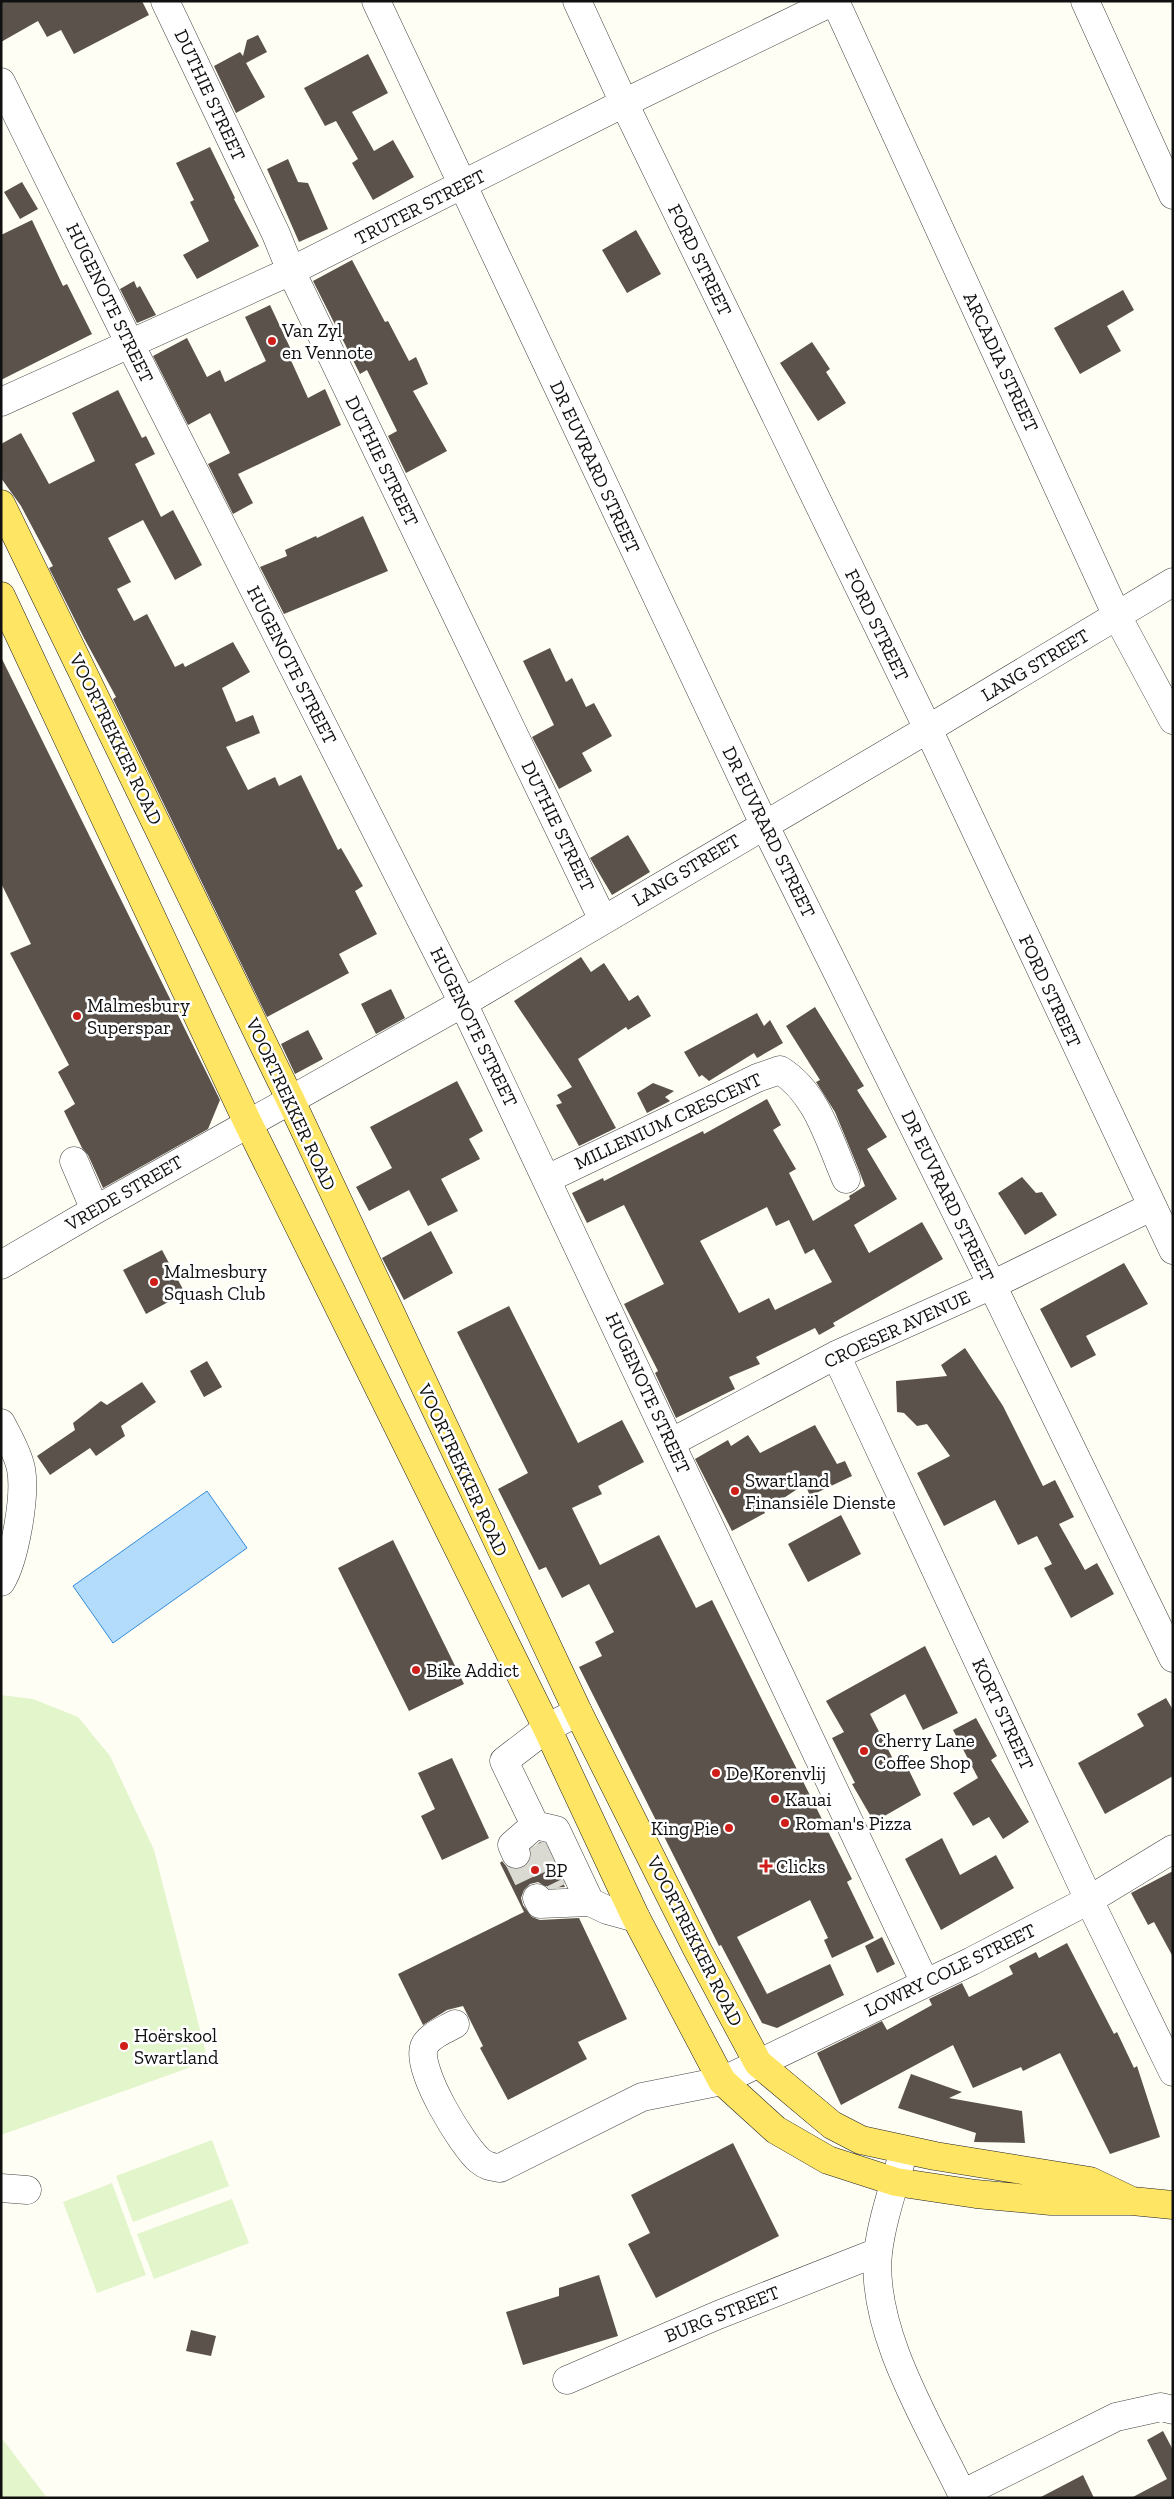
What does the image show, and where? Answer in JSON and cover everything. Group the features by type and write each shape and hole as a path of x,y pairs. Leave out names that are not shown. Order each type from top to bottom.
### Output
{"main road":[{"name":"VOORTREKKER ROAD","path":"1,504 291,1101 578,1712 693,1940 758,2063 832,2125 861,2140 904,2150 1090,2181 1132,2201"},
{"name":"VOORTREKKER ROAD","path":"1,596 248,1123 546,1728 636,1918 722,2081 776,2130 828,2160 896,2182 976,2194 1051,2201 1132,2201 1173,2205"}],"street":[{"name":"DUTHIE STREET","path":"165,1 276,234 291,271 603,920"},
{"name":"DR EUVRARD STREET","path":"376,1 764,824 992,1285 1173,1658"},
{"name":"FORD STREET","path":"577,1 624,103 928,729 1151,1207 1173,1250"},
{"name":"TRUTER STREET","path":"1,402 129,342 291,271 624,103 834,1"},
{"name":"ARCADIA STREET","path":"834,1 1117,616 1173,720"},
{"path":"1085,1 1173,194"},
{"name":"HUGENOTE STREET","path":"1,82 129,342 463,1003 672,1442 924,1983"},
{"name":"LANG STREET","path":"248,1123 291,1101 463,1003 1173,582"},
{"name":"MILLENIUM CRESCENT","path":"547,1179 757,1078 780,1070 800,1084 816,1108 846,1179"},
{"name":"VREDE STREET","path":"1,1265 248,1123"},
{"path":"74,1161 94,1210"},
{"name":"CROESER AVENUE","path":"672,1442 836,1355 992,1285 1151,1207"},
{"name":"KORT STREET","path":"836,1355 1089,1900 1173,2072"},
{"path":"1,1423 21,1468 24,1493 12,1554 1,1582"},
{"path":"578,1712 546,1728 504,1761 528,1839 556,1830 590,1902"},
{"name":"LOWRY COLE STREET","path":"454,2024 429,2040 424,2048 424,2061 428,2076 464,2144 489,2167 500,2168 642,2098 722,2081 972,1961 1089,1900 1173,1849"},
{"path":"551,1897 590,1902 607,1910 636,1918"},
{"path":"904,2150 878,2252 880,2298 897,2357 963,2496 1116,2417 1160,2406 1173,2410"},
{"name":"BURG STREET","path":"567,2380 718,2315 878,2252"}],"green space":[{"path":"1,1695 33,1699 78,1717 110,1756 154,1850 208,2061 1,2135"},
{"path":"212,2140 229,2186 133,2222 116,2176"},
{"path":"112,2183 146,2275 97,2293 63,2202"},
{"path":"232,2199 249,2243 154,2279 137,2234"},
{"path":"1,2437 47,2498 1,2498"}],"water":[{"path":"207,1491 247,1548 113,1643 73,1586"}],"building":[{"path":"1,1 142,1 149,15 74,54 61,30 47,37 38,21 1,42"},
{"path":"258,35 267,52 246,63 265,97 236,113 214,66 240,52 243,56 247,40"},
{"path":"368,54 388,93 352,112 374,151 393,140 414,177 373,200 352,163 358,159 336,121 325,126 304,88"},
{"path":"210,147 234,199 259,246 197,279 183,255 209,241 190,202 194,200 176,163"},
{"path":"288,159 298,182 308,183 328,229 299,242 267,169"},
{"path":"22,182 38,209 20,219 4,192"},
{"path":"32,220 63,286 67,284 92,334 1,380 1,235"},
{"path":"636,230 661,274 627,293 602,250"},
{"path":"352,260 385,322 388,321 409,361 416,357 428,384 413,391 447,451 406,473 388,436 397,431 367,370 360,374 313,281"},
{"path":"134,281 137,288 140,286 156,315 137,323 120,289"},
{"path":"1123,290 1134,310 1107,326 1121,351 1080,374 1054,328"},
{"path":"270,305 293,354 289,356 308,398 325,389 341,425 238,474 253,503 233,514 208,464 230,453 210,413 188,425 153,356 187,338 207,377 220,370 225,382 266,361 245,317"},
{"path":"812,342 830,369 826,372 846,403 818,421 780,363"},
{"path":"118,390 142,438 146,436 155,454 135,464 161,517 173,510 202,565 175,580 143,520 108,538 131,582 117,589 134,621 147,614 175,667 183,663 185,667 233,642 250,672 222,688 236,722 253,715 260,733 226,747 248,790 275,777 279,786 301,775 338,850 341,848 363,886 355,891 377,934 339,954 349,973 267,1017 113,699 116,697 49,568 53,566 21,506 1,478 1,444 21,433 49,484 95,461 72,413"},
{"path":"363,516 388,571 284,614 260,567 287,556 285,550 316,536 317,538"},
{"path":"550,648 566,682 572,678 586,707 594,703 612,736 582,753 592,771 559,789 532,737 554,725 523,661"},
{"path":"1,657 220,1100 208,1129 103,1188 88,1155 82,1148 64,1111 75,1104 58,1072 69,1065 10,953 31,944 1,883"},
{"path":"628,835 650,872 612,895 590,858"},
{"path":"581,957 591,972 604,963 629,1001 638,995 651,1016 628,1030 626,1027 578,1059 616,1128 579,1146 556,1105 562,1103 557,1095 572,1087 514,1001"},
{"path":"391,989 405,1018 376,1034 361,1004"},
{"path":"815,1007 864,1086 857,1090 887,1137 867,1149 897,1199 854,1225 869,1253 922,1222 943,1259 833,1323 835,1326 819,1335 815,1328 756,1357 760,1364 729,1377 735,1389 676,1418 655,1373 658,1371 624,1304 664,1284 624,1205 587,1223 572,1193 603,1178 604,1181 703,1131 704,1134 767,1099 781,1125 773,1130 796,1169 789,1173 813,1221 850,1199 849,1196 865,1186 835,1112 816,1082 820,1080 786,1026","holes":["767,1207 776,1226 789,1220 805,1254 814,1249 832,1282 775,1310 769,1298 739,1313 700,1241"]},
{"path":"757,1013 764,1026 770,1020 783,1043 757,1058 754,1053 709,1081 702,1075 699,1077 684,1052"},
{"path":"308,1030 323,1059 295,1074 281,1044"},
{"path":"457,1081 483,1131 469,1139 480,1159 441,1179 458,1211 428,1226 409,1190 369,1211 356,1187 392,1168 370,1127"},
{"path":"653,1083 674,1091 665,1097 670,1101 647,1113 637,1093"},
{"path":"1022,1177 1036,1193 1042,1192 1057,1215 1025,1235 998,1193"},
{"path":"431,1231 453,1273 404,1300 382,1258"},
{"name":"Malmesbury Squash Club","path":"162,1250 185,1293 146,1314 123,1270"},
{"path":"1124,1263 1148,1304 1086,1336 1096,1355 1071,1368 1040,1309"},
{"path":"509,1306 578,1443 622,1420 644,1462 598,1486 602,1494 572,1508 600,1565 659,1535 696,1608 712,1600 852,1879 847,1882 874,1938 832,1958 824,1940 828,1938 810,1900 737,1937 767,1994 830,1964 844,1995 777,2028 762,2023 721,1945 719,1946 579,1667 602,1656 595,1642 614,1632 589,1584 562,1598 546,1567 539,1570 498,1489 528,1473 457,1332"},
{"path":"965,1348 1003,1406 1043,1486 1055,1480 1074,1517 1059,1524 1085,1570 1097,1563 1114,1594 1071,1618 1044,1568 1052,1564 1037,1536 1018,1545 995,1500 944,1526 917,1473 950,1456 927,1424 917,1426 904,1413 897,1412 896,1381 947,1376 941,1365"},
{"path":"207,1361 222,1387 204,1397 190,1371"},
{"path":"142,1382 156,1402 121,1426 125,1436 96,1456 90,1448 50,1475 37,1456 75,1430 73,1423 101,1401 107,1405"},
{"path":"815,1425 837,1464 845,1461 852,1476 810,1496 805,1484 764,1511 765,1513 732,1531 695,1459 728,1440 731,1446 748,1435 760,1453"},
{"path":"841,1515 861,1554 808,1582 788,1544"},
{"path":"393,1540 464,1684 409,1711 338,1568"},
{"path":"925,1646 958,1713 923,1730 905,1694 870,1714 894,1761 902,1756 921,1795 874,1822 852,1784 855,1783 832,1738 844,1732 826,1701"},
{"path":"1166,1698 1173,1710 1173,1776 1105,1814 1078,1763 1144,1726 1137,1714"},
{"path":"976,1718 997,1756 991,1760 1029,1822 1003,1839 989,1817 973,1826 953,1793 978,1778 953,1730"},
{"path":"452,1758 489,1838 442,1860 421,1816 435,1809 418,1773"},
{"path":"942,1838 960,1875 996,1855 1014,1888 941,1930 905,1859"},
{"path":"540,1842 545,1843 565,1887 548,1888 538,1882 530,1884 524,1890 521,1898 523,1905 532,1917 540,1920 579,1918 627,2019 578,2042 587,2059 508,2100 480,2048 483,2046 463,2006 447,2010 423,2025 398,1974 524,1912 500,1863 502,1861 507,1867 514,1869 523,1868 529,1863 531,1850"},
{"path":"1173,1871 1173,1957 1154,1922 1148,1925 1131,1893"},
{"path":"882,1937 895,1964 877,1973 865,1946"},
{"path":"1067,1943 1114,2034 1117,2032 1134,2068 1137,2066 1160,2137 1110,2154 1060,2053 1023,2071 1021,2067 973,2088 953,2045 841,2105 817,2053 882,2021 887,2030 932,2005 929,1999 962,1983 969,1997 1013,1974 1009,1966 1036,1952 1039,1958"},
{"path":"911,2074 962,2092 949,2098 1022,2111 1025,2143 974,2142 976,2133 898,2108"},
{"path":"733,2143 779,2236 656,2298 628,2244 650,2233 631,2195"},
{"path":"599,2275 618,2336 523,2365 506,2312 559,2296 559,2288"},
{"path":"191,2330 216,2336 211,2356 186,2351"},
{"path":"1163,2431 1173,2450 1173,2498 1131,2498 1167,2479 1147,2440"},
{"path":"1083,2475 1094,2498 1039,2498"}],"tunnel":[{"path":"534,1846 555,1889"},
{"path":"516,1854 537,1898"}],"place":[{"name":"Van Zyl en Vennote","path":"272,341"},
{"name":"Malmesbury Superspar","path":"77,1016"},
{"name":"Malmesbury Squash Club","path":"154,1282"},
{"name":"Swartland Finansiële Dienste","path":"735,1491"},
{"name":"Bike Addict","path":"416,1670"},
{"name":"Cherry Lane Coffee Shop","path":"864,1751"},
{"name":"De Korenvlij","path":"716,1773"},
{"name":"Kauai","path":"775,1799"},
{"name":"Roman's Pizza","path":"785,1823"},
{"name":"King Pie","path":"729,1828"},
{"name":"Clicks","path":"766,1866"},
{"name":"BP","path":"535,1870"},
{"name":"Hoërskool Swartland","path":"124,2046"}]}
